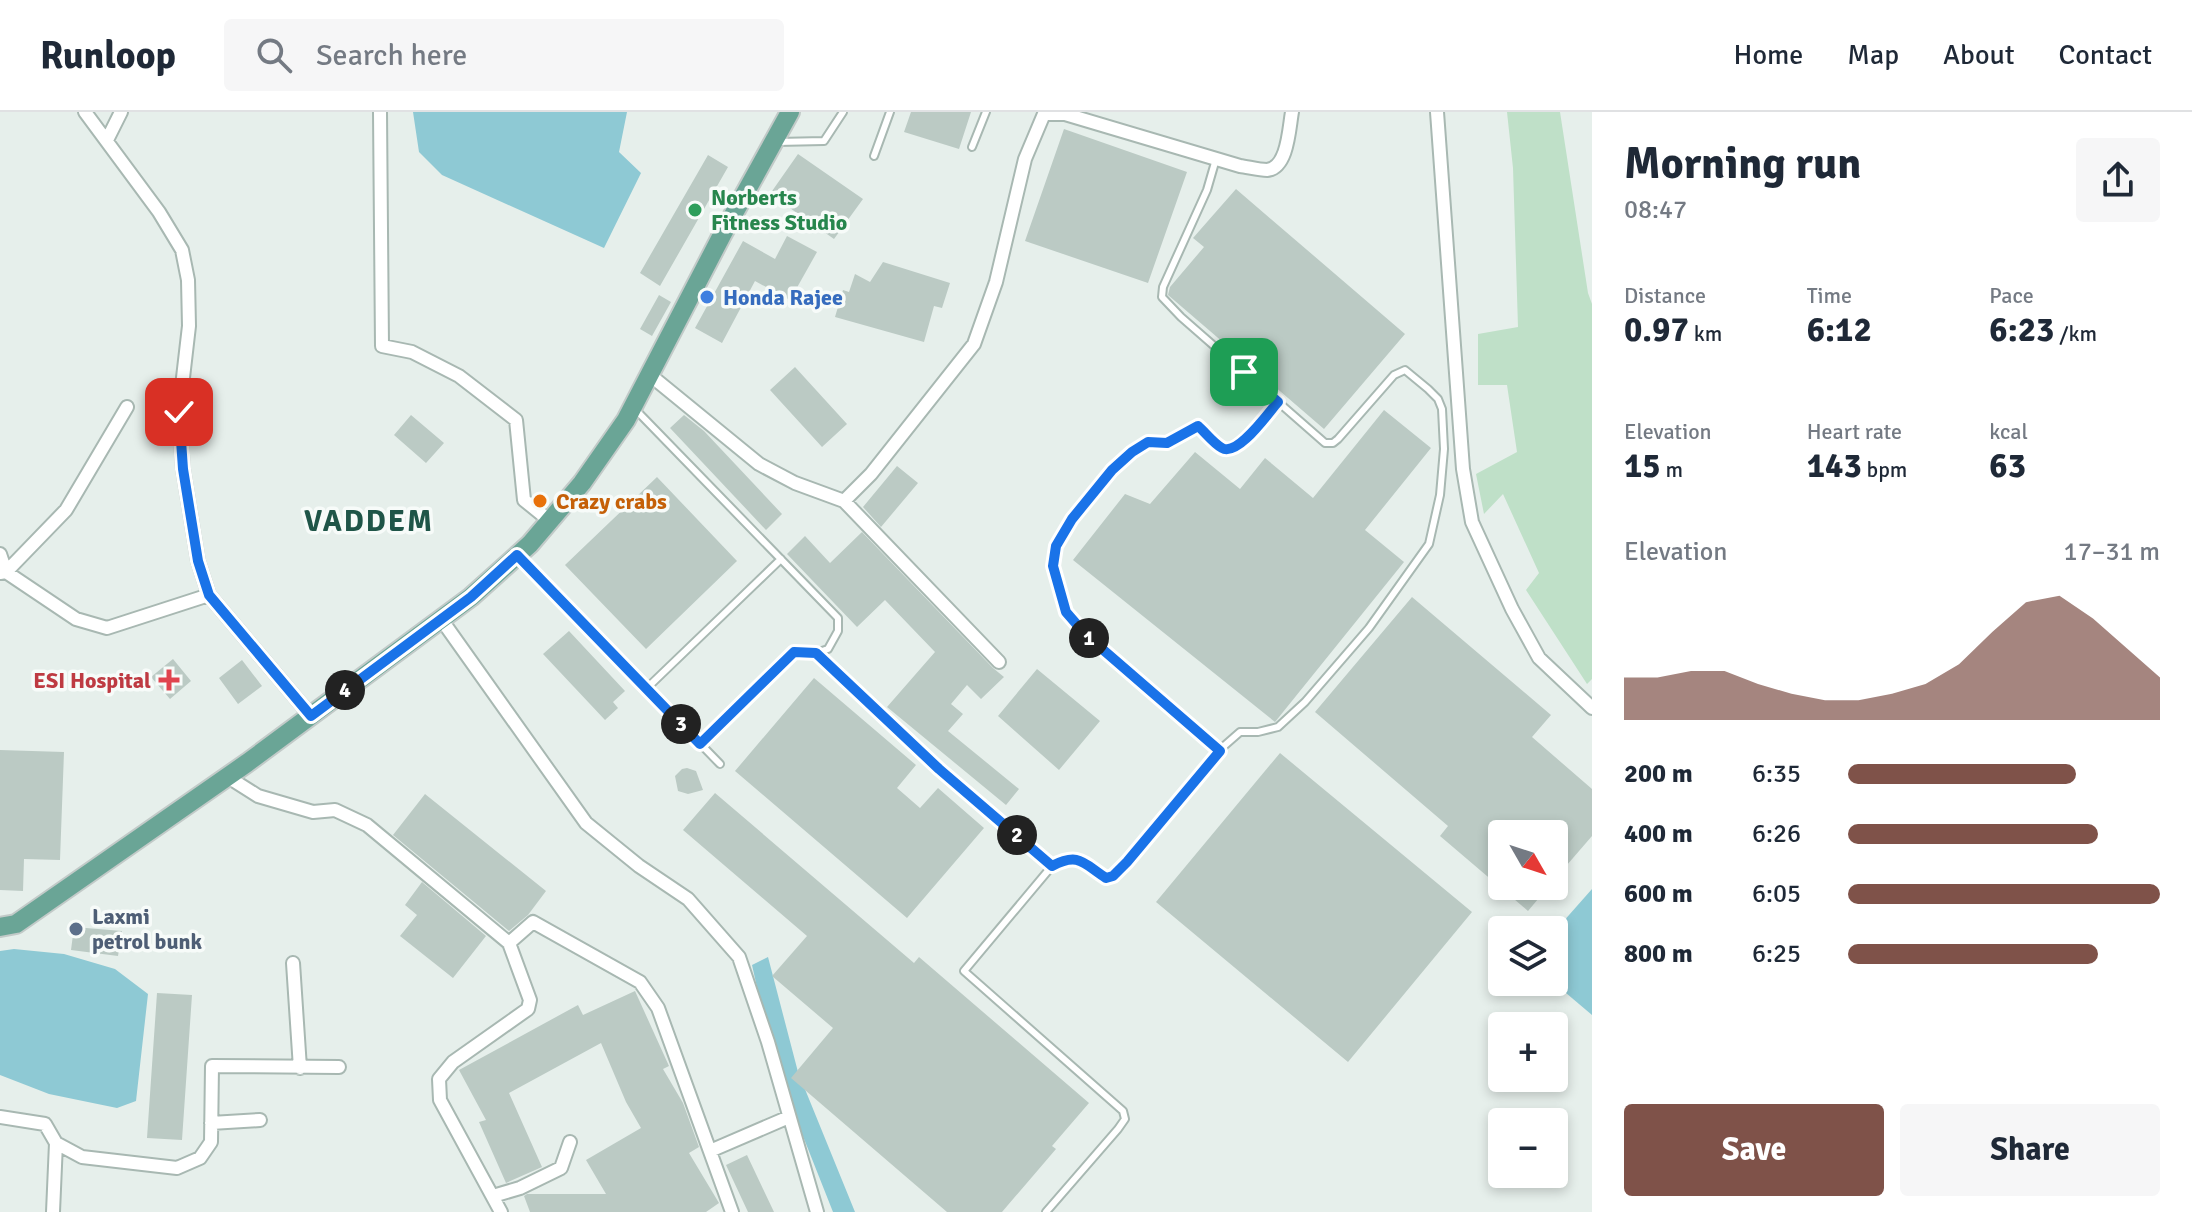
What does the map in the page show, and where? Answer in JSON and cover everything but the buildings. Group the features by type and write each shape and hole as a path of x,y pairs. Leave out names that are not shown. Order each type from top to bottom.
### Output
{"main road":[{"path":"0,927 16,924 311,716 471,597 550,521 582,483 633,407 787,113"}],"street":[{"path":"85,112 159,212 182,250 188,280 189,326 179,412 183,469 198,561 209,595 311,716"},
{"path":"107,140 121,112"},
{"path":"380,112 382,346 412,352 459,376 516,420 524,500 550,521"},
{"path":"844,501 871,474 974,344 996,282 1025,159 1042,113 1065,114 1216,158 1269,170 1278,165 1283,156 1292,112"},
{"path":"1437,112 1463,469 1472,522 1512,609 1539,658 1592,708"},
{"path":"650,375 759,464 795,483 844,501 999,662"},
{"path":"3,573 66,510 127,407"},
{"path":"0,554 3,573 76,619 107,628 209,595"},
{"path":"441,619 586,823 639,866 688,899 739,957 817,1212"},
{"path":"228,777 258,796 313,812 335,810 367,825 509,943 530,1000 528,1009 453,1062 439,1079 440,1100 501,1212"},
{"path":"509,943 533,922 640,982 658,1008 732,1212"},
{"path":"293,963 300,1068"},
{"path":"0,1117 45,1124 56,1143 82,1157 177,1168 200,1158 211,1142 212,1066 339,1067"},
{"path":"710,1151 789,1117"},
{"path":"211,1123 260,1120"},
{"path":"493,1196 520,1188 561,1168 570,1142"},
{"path":"53,1212 56,1143"}],"lane":[{"path":"774,142 824,141 843,112"},
{"path":"874,156 890,112"},
{"path":"972,147 986,112"},
{"path":"1046,1212 1118,1129 1125,1119 1123,1111 964,971 1052,866 1066,858 1077,858 1106,878 1113,876 1220,751 1240,732 1278,727 1369,628 1429,544 1440,495 1444,449 1442,409 1438,399 1405,370 1394,375 1333,443 1325,443 1162,297 1163,287 1207,190 1216,158"},
{"path":"1220,751 1113,661 1066,612 1053,566 1054,556 1056,546 1072,519 1112,470 1132,452 1148,442 1167,443 1198,426 1222,448 1230,450 1239,445 1278,402"},
{"path":"633,407 838,618 838,631 828,649 816,653 794,652 700,744"},
{"path":"517,555 720,764"},
{"path":"647,688 781,559"},
{"path":"816,653 939,769 1052,866"}],"green space":[{"path":"1507,112 1560,112 1592,304 1592,679 1587,684 1526,590 1539,573 1503,494 1484,514 1476,474 1517,452 1507,385 1478,385 1478,334 1518,327 1513,168"}],"water":[{"path":"413,112 627,112 619,152 641,173 604,248 442,175 419,152"},
{"path":"1592,889 1592,1015 1568,995 1568,916"},
{"path":"14,949 64,954 115,969 148,994 136,1101 117,1108 49,1094 0,1075 0,951"},
{"path":"768,957 798,1072 855,1212 833,1212 774,1063 752,965"}],"place":[{"name":"Norberts Fitness Studio","path":"695,210"},
{"name":"Honda Rajee","path":"707,297"},
{"name":"Crazy crabs","path":"540,501"},
{"name":"ESI Hospital","path":"169,680"},
{"name":"Laxmi petrol bunk","path":"76,929"}],"district":[{"name":"VADDEM","path":"369,521"}],"route":[{"path":"179,412 183,469 198,561 209,595 311,716 471,597 517,555 700,744 794,652 816,653 939,769 1052,866 1066,858 1077,858 1106,878 1113,876 1127,862 1220,751 1123,669 1066,612 1053,566 1056,546 1072,519 1112,470 1148,442 1167,443 1198,426 1222,448 1230,450 1248,437 1278,402 1244,372"}]}
